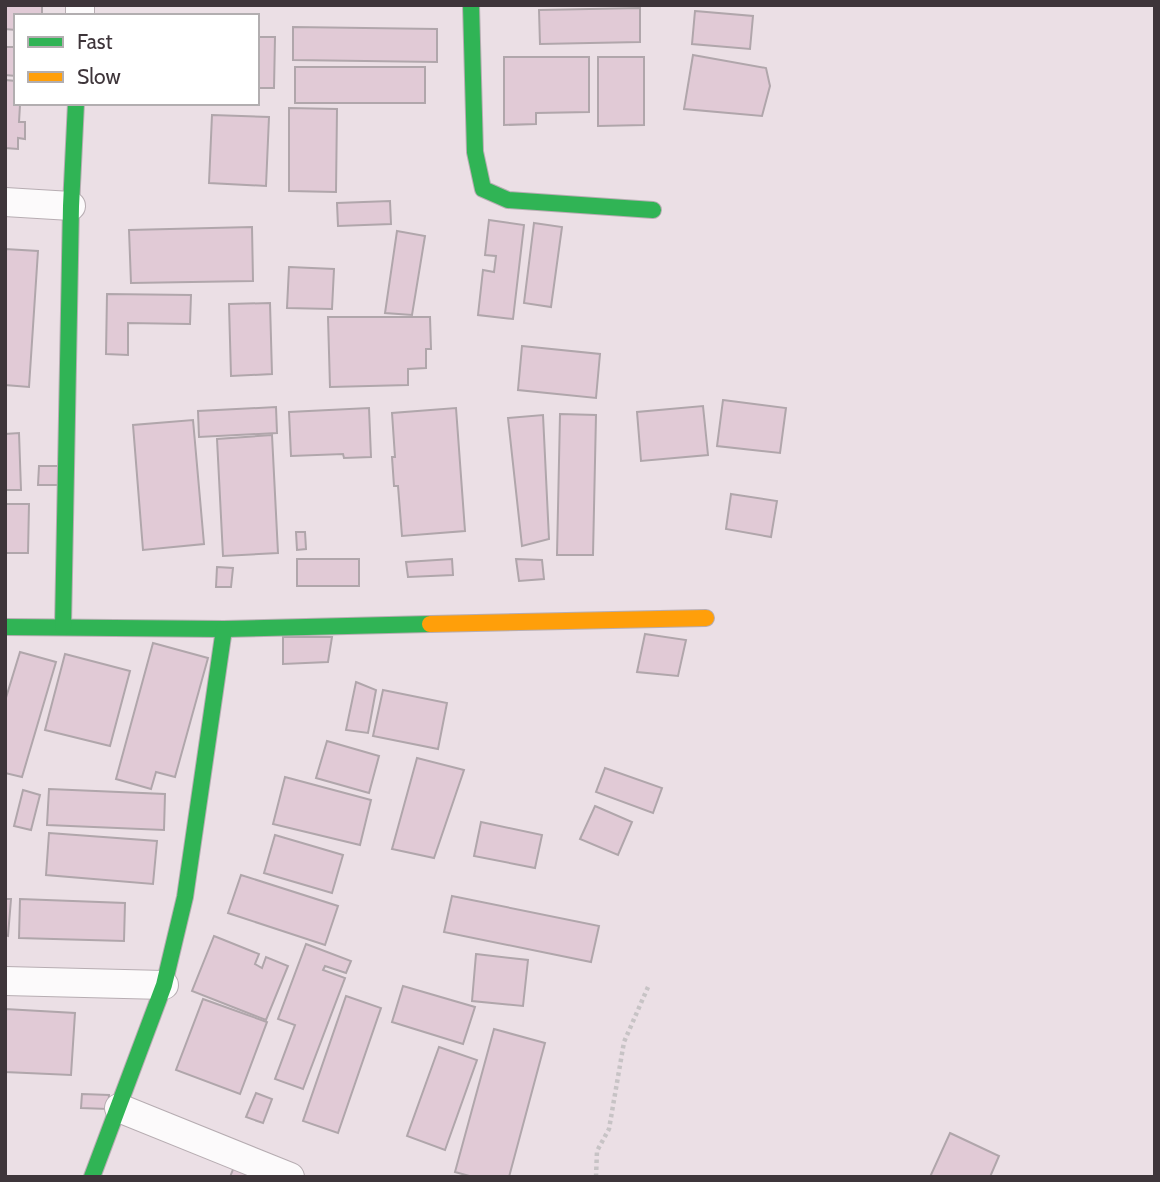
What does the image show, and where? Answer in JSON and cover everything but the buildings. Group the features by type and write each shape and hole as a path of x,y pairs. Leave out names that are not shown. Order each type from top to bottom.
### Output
{"street":[{"path":"471,5 475,152 483,188 508,200 653,210"},
{"path":"63,626 71,206 76,105"},
{"path":"5,202 71,206"},
{"path":"5,627 224,629 706,618"},
{"path":"92,1177 164,985 185,897 224,629"},
{"path":"5,981 164,985"},
{"path":"119,1108 290,1177"}],"path":[{"path":"596,1177 597,1151 609,1129 624,1042 648,987"}],"traffic: fast":[{"path":"471,5 475,152 483,189 508,200 653,210"},
{"path":"63,627 71,206 76,105"},
{"path":"5,627 224,629 430,624"},
{"path":"92,1177 164,985 185,897 224,629"}],"traffic: slow":[{"path":"430,624 706,618"}]}
